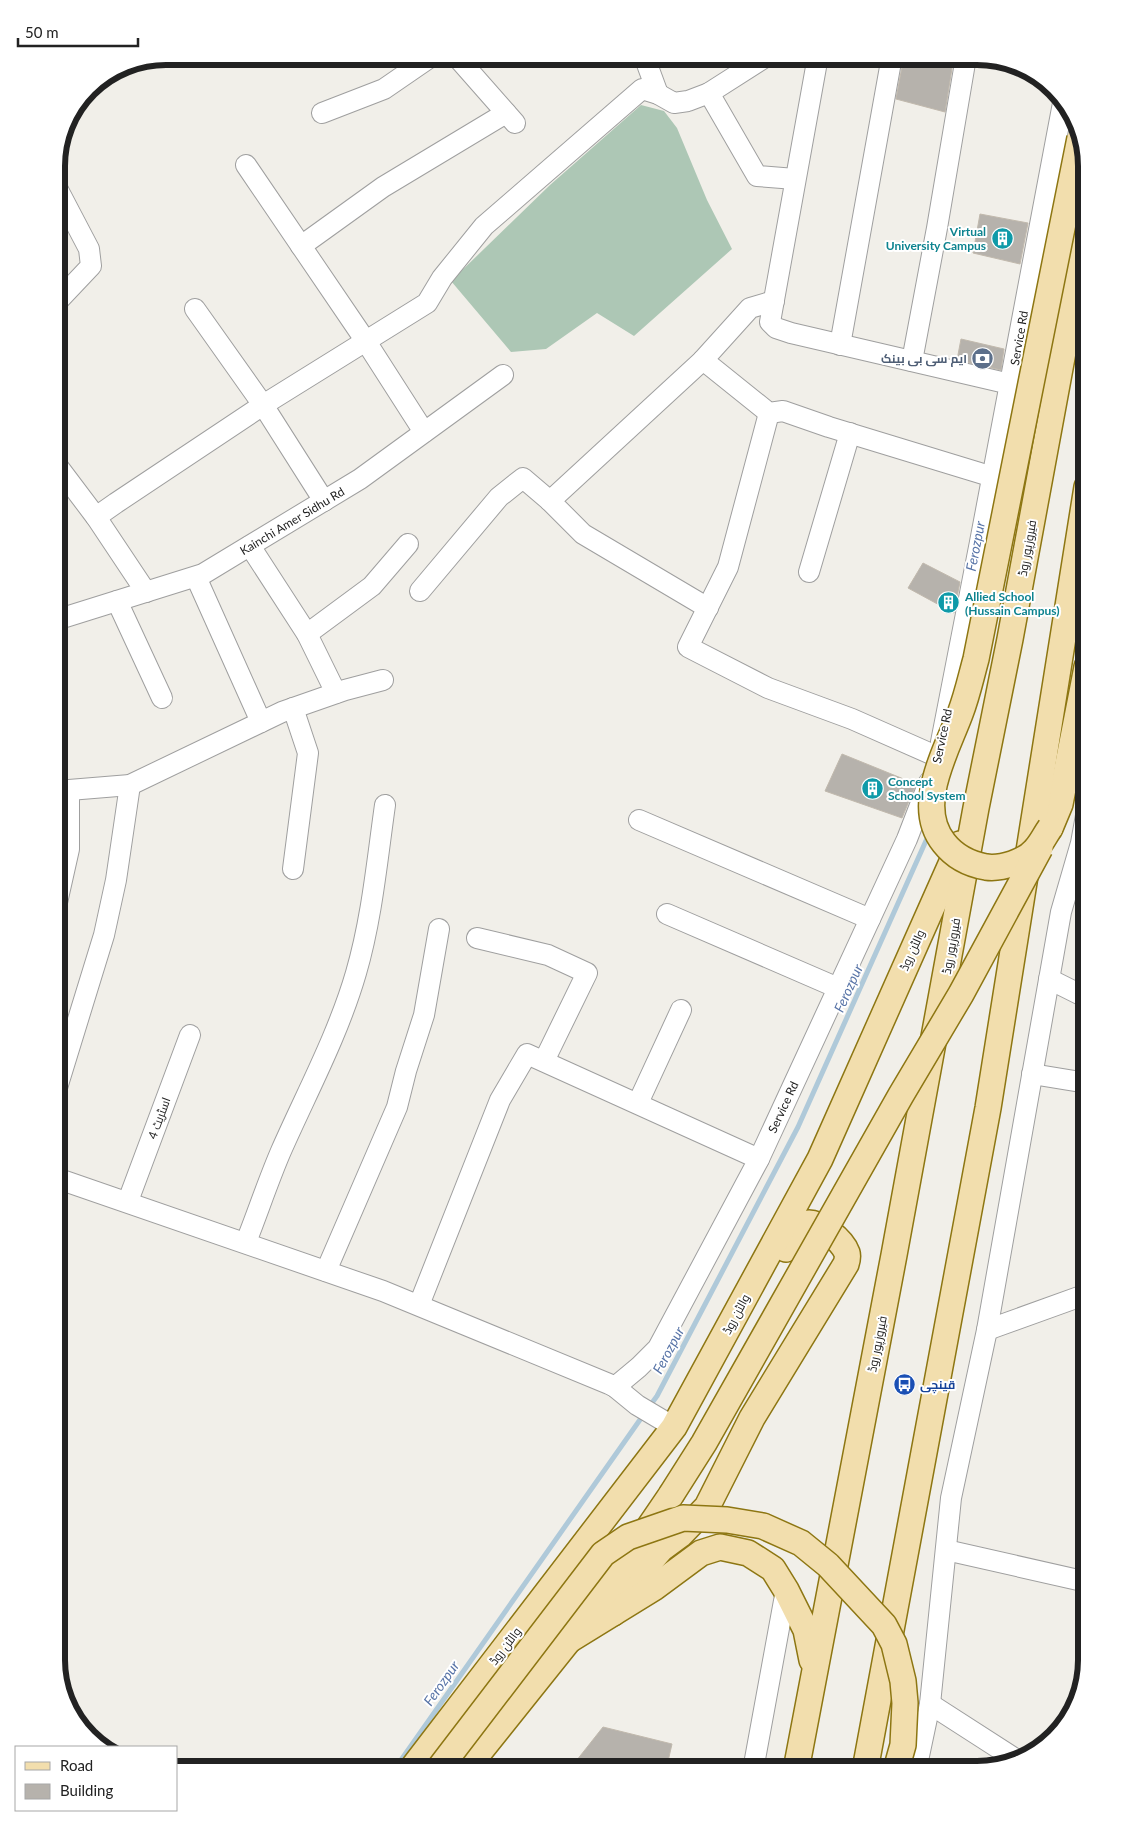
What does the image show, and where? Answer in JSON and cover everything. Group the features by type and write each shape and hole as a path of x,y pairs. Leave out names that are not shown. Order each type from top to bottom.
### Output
{"main road":[{"path":"1050,828 1035,851 1012,864 993,868 973,864 952,853 938,835 931,811 933,787 962,711 976,659 1077,153"},
{"name":"فیروزپور روڈ","path":"798,1761 894,1255 976,808 1012,630 1078,271"},
{"path":"867,1761 988,1108 1078,543"},
{"path":"472,1761 603,1595 704,1443 901,1095 961,994 1050,828 1060,804 1078,713"},
{"name":"والٹن روڈ","path":"418,1761 674,1427 820,1159 976,808"},
{"path":"613,1612 651,1560 661,1549 680,1535 714,1497 752,1418 846,1264 848,1254 834,1234 806,1222 797,1229 717,1378 699,1382"},
{"path":"445,1761 603,1554 628,1537 683,1518 727,1520 763,1526 801,1543 828,1565 884,1625 894,1644 903,1681 905,1703 903,1745 899,1761"},
{"path":"569,1640 656,1586 701,1553 720,1548 748,1553 773,1569 806,1630 814,1670"}],"street":[{"path":"322,113 384,89 419,65"},
{"path":"301,246 383,187 510,118 464,65"},
{"path":"647,65 658,94"},
{"path":"96,517 263,405 427,303 442,278 484,226 642,89 658,94 674,103 688,101 709,93 753,65"},
{"path":"816,65 770,322 776,328 840,345 1010,384"},
{"path":"840,345 890,65"},
{"path":"912,362 964,65"},
{"path":"709,93 757,176 796,179"},
{"name":"Service Rd","path":"615,1387 639,1368 658,1348 759,1159 907,839 938,757 993,477 1061,110"},
{"path":"246,165 365,340 424,432"},
{"path":"65,204 88,249 91,266 65,293"},
{"path":"550,501 703,360 750,308 774,301"},
{"path":"195,309 263,405 324,501"},
{"path":"703,360 769,413 782,411 850,434 993,477"},
{"name":"Kainchi Amer Sidhu Rd","path":"65,617 203,574 360,479 503,375"},
{"path":"769,413 728,567 688,647 768,688 852,719 938,757"},
{"path":"809,572 850,434"},
{"path":"65,476 96,517 146,592"},
{"path":"420,591 498,497 523,478 550,501 583,534 708,608"},
{"path":"307,634 372,586 408,544"},
{"path":"250,546 307,634 336,693"},
{"path":"196,577 261,722"},
{"path":"117,601 162,698"},
{"path":"65,867 69,849 68,790 130,785 293,708 336,693 383,680"},
{"path":"293,708 308,753 293,869"},
{"path":"65,1062 104,935 116,880 130,785"},
{"path":"246,1242 281,1152 342,1014 356,973 368,925 385,805"},
{"path":"639,820 870,919"},
{"path":"918,1761 930,1704 951,1498 987,1330 1060,912 1078,853"},
{"path":"667,914 838,988"},
{"path":"326,1271 397,1106 424,1015 439,929"},
{"path":"477,938 548,955 587,972 544,1061"},
{"path":"1049,978 1078,993"},
{"path":"638,1103 681,1010"},
{"name":"اسٹریٹ 4","path":"128,1202 190,1035"},
{"path":"419,1305 500,1100 527,1054 759,1159"},
{"path":"1032,1074 1078,1082"},
{"path":"65,1181 383,1290 615,1387 637,1405 674,1427"},
{"path":"987,1330 1078,1297"},
{"path":"946,1550 1078,1580"},
{"path":"756,1761 786,1590"},
{"path":"930,1704 1009,1755"}],"green space":[{"path":"641,105 664,111 677,128 707,200 732,249 634,336 597,313 546,349 511,352 451,281 550,185"}],"building":[{"path":"902,65 953,65 945,112 896,99"},
{"name":"Virtual University Campus","path":"980,214 1028,223 1020,264 973,253"},
{"name":"ایم سی بی بینک","path":"961,339 1004,349 1001,370 957,360"},
{"name":"Allied School (Hussain Campus)","path":"923,563 960,582 954,613 908,588"},
{"name":"Concept School System","path":"842,754 916,784 902,818 825,791"},
{"path":"603,1727 672,1744 668,1761 576,1761"}],"waterway":[{"name":"Ferozpur","path":"1068,139 1070,127"},
{"name":"Ferozpur","path":"649,1407 657,1396 798,1127 929,834"},
{"name":"Ferozpur","path":"400,1761 644,1414"}],"place":[{"name":"Virtual University Campus","path":"1002,238"},
{"name":"ایم سی بی بینک","path":"983,358"},
{"name":"Allied School (Hussain Campus)","path":"949,603"},
{"name":"Concept School System","path":"872,788"},
{"name":"قینچی","path":"904,1384"}]}
